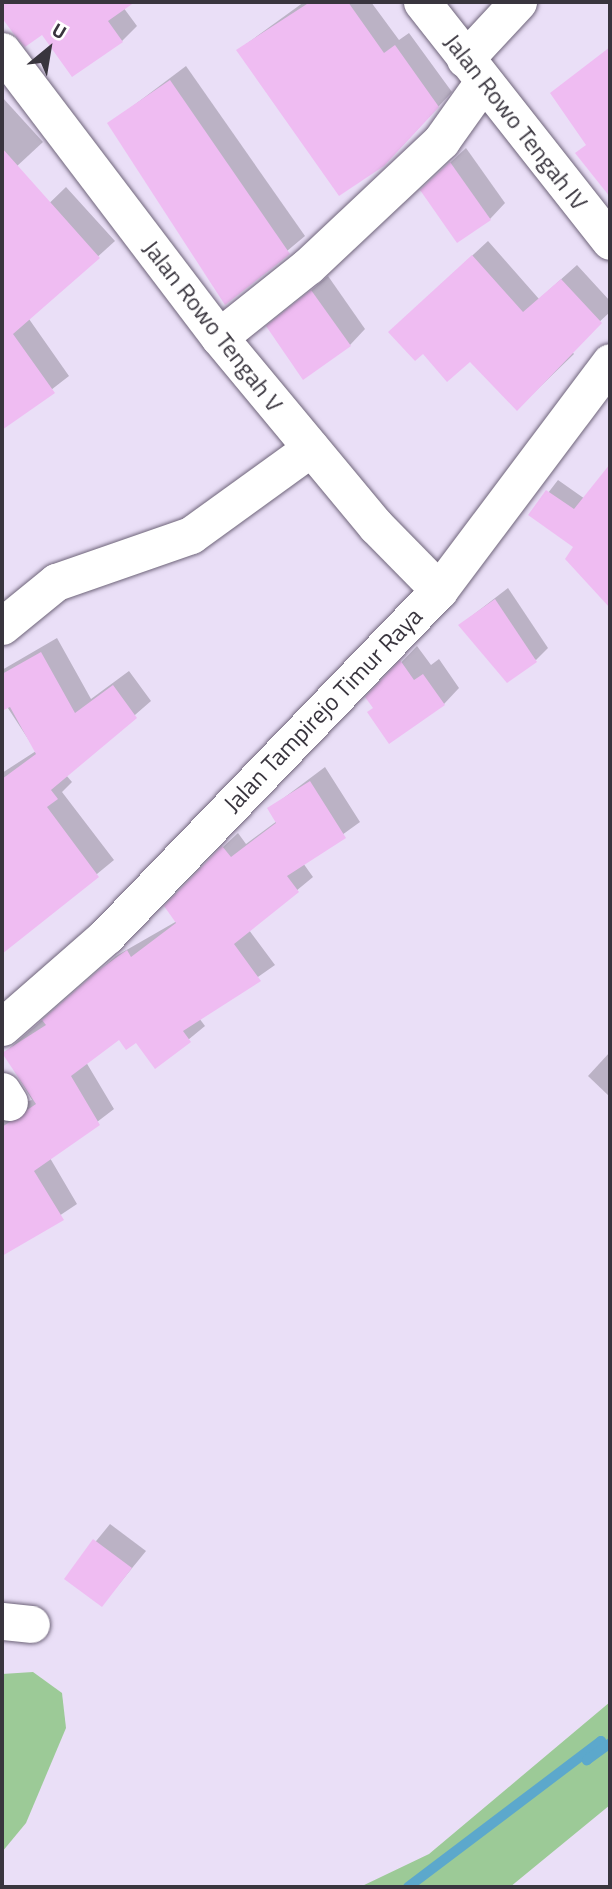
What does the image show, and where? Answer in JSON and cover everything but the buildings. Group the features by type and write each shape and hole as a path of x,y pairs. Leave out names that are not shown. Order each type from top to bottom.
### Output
{"street":[{"name":"Jalan Rowo Tengah IV","path":"422,2 610,241"},
{"path":"219,337 308,266 441,141 474,70 518,2"},
{"name":"Jalan Rowo Tengah V","path":"2,51 219,337 311,448 439,590"},
{"name":"Jalan Tampirejo Timur Raya","path":"2,1027 106,936 439,590 610,362"},
{"path":"2,626 56,582 191,535 311,448"}],"green space":[{"path":"33,1672 62,1693 66,1728 26,1823 2,1852 2,1674"},
{"path":"610,1702 610,1805 510,1887 360,1887 429,1854"}],"waterway":[{"path":"408,1887 601,1741 587,1760 610,1743"}]}
